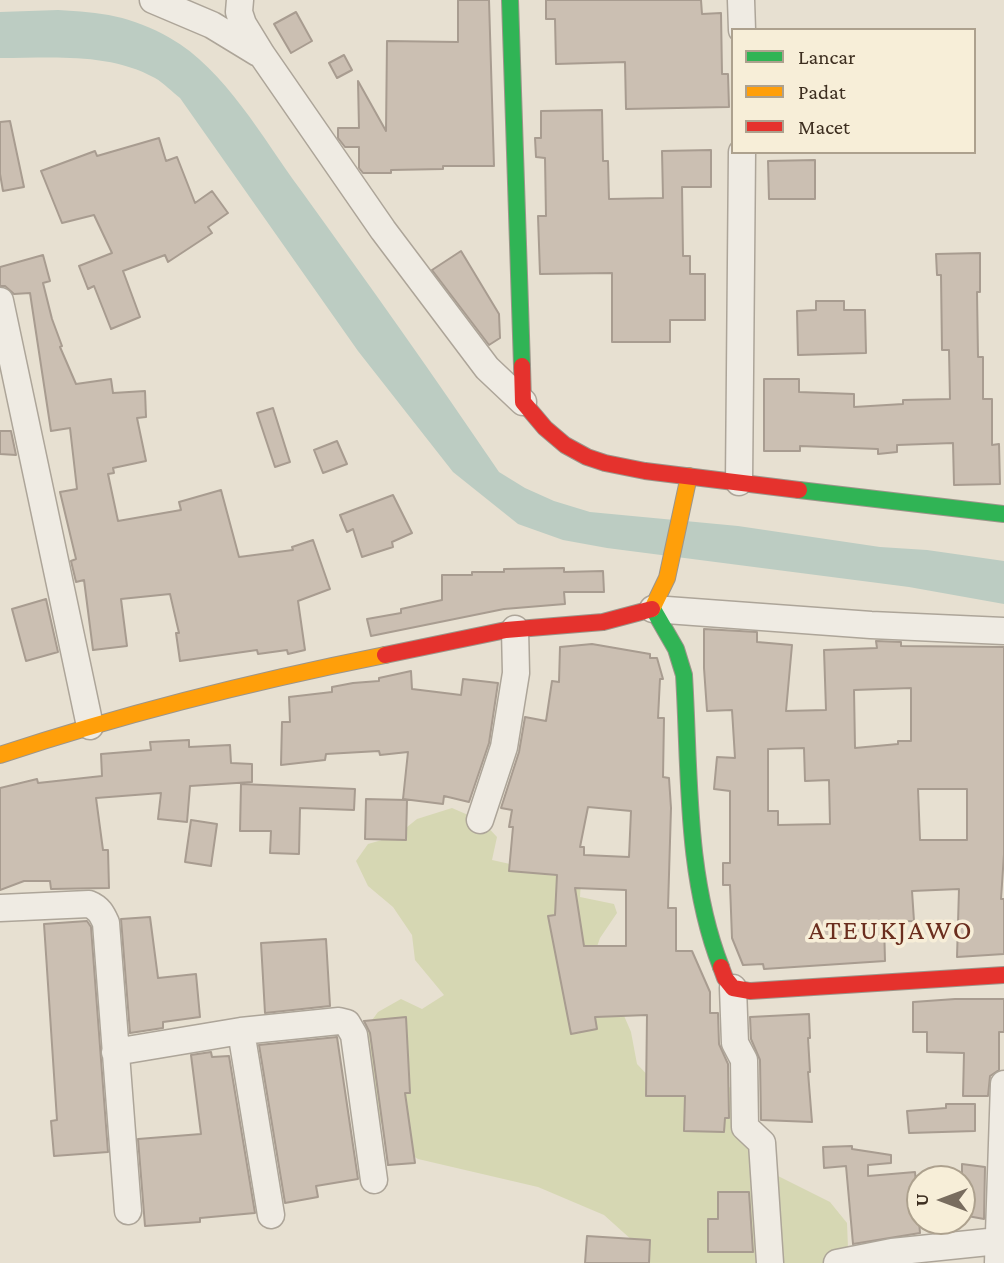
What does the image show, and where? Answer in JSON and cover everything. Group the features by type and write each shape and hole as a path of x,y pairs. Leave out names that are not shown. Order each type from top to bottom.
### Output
{"street":[{"path":"153,0 212,25 262,55"},
{"path":"240,0 239,12 243,24 262,55 383,230 487,368 523,402 555,438 574,451 611,464 689,476 1004,514"},
{"path":"510,0 523,402"},
{"path":"741,0 742,28"},
{"path":"740,482 742,154"},
{"path":"0,302 90,726"},
{"path":"653,609 667,579 689,476"},
{"path":"0,755 90,726 267,679 515,629 606,622 636,616 653,609 1004,632"},
{"path":"653,609 676,649 684,675 695,867 712,944 725,978 733,988 735,1043 744,1059 745,1126 762,1143 770,1263"},
{"path":"480,820 504,747 516,673 515,629"},
{"path":"0,908 89,904 97,907 106,923 128,1211"},
{"path":"733,988 750,991 1004,975"},
{"path":"116,1052 241,1031 339,1021 351,1028 374,1180"},
{"path":"241,1031 271,1215"},
{"path":"837,1263 892,1252 999,1256 1004,1084"}],"green space":[{"path":"452,808 482,821 497,837 492,860 510,864 536,858 546,875 574,876 581,881 580,897 614,904 617,913 600,938 591,964 622,1011 631,1032 637,1064 656,1084 724,1082 741,1098 764,1169 830,1202 847,1223 848,1248 836,1263 646,1263 643,1250 604,1215 538,1187 418,1159 392,1143 370,1102 364,1031 378,1012 401,999 422,1009 444,995 415,960 412,935 393,907 368,886 356,861 368,844 396,836 417,819"}],"shaded area":[{"path":"58,10 102,14 129,20 156,31 190,51 226,86 499,472 554,501 590,512 738,526 880,547 927,550 1004,561 1004,604 909,587 607,548 563,540 518,524 453,472 358,351 180,98 155,78 119,64 79,58 0,58 0,12"}],"building":[{"path":"458,0 489,0 494,166 443,166 443,169 363,173 359,168 359,147 345,147 338,138 338,128 359,128 358,81 386,131 387,41 458,42"},
{"path":"546,0 701,0 702,14 721,13 722,74 728,74 729,107 626,109 625,62 556,64 555,19 546,19"},
{"path":"296,12 312,41 291,53 274,24"},
{"path":"344,55 352,70 337,78 329,63"},
{"path":"602,110 603,161 608,161 609,199 663,198 662,151 711,150 711,187 682,187 683,256 690,256 690,274 705,274 705,320 670,320 670,342 612,342 612,273 540,274 538,216 546,216 545,158 536,157 535,138 541,138 541,111"},
{"path":"10,121 24,187 3,191 0,174 0,122"},
{"path":"159,138 166,161 177,157 195,203 212,191 228,213 208,227 212,233 168,262 165,255 123,271 140,317 111,329 94,286 88,289 79,266 112,253 94,215 62,223 41,171 95,151 97,156"},
{"path":"815,160 815,199 769,199 768,161"},
{"path":"461,251 499,314 500,338 489,345 432,270"},
{"path":"980,253 980,292 977,292 978,357 983,357 983,399 992,399 992,445 999,444 1000,484 954,485 953,443 897,445 897,452 878,454 878,449 800,446 800,451 764,451 764,379 799,379 799,392 854,394 854,407 903,404 903,400 950,399 949,350 942,350 941,275 937,275 936,254"},
{"path":"43,255 50,281 43,283 52,319 62,346 60,347 76,384 111,379 113,393 145,391 146,417 137,418 146,461 113,468 114,473 108,474 118,521 181,510 179,502 221,490 239,557 293,550 292,547 313,540 330,589 298,601 305,650 288,654 287,650 258,654 257,650 180,661 176,633 179,633 170,594 121,599 127,646 93,650 84,580 76,582 71,561 76,559 60,492 77,489 70,428 51,431 30,293 14,294 5,286 0,286 0,267"},
{"path":"816,301 844,301 844,310 865,310 866,353 798,355 797,311 816,310"},
{"path":"273,408 290,462 275,467 257,413"},
{"path":"0,431 11,431 16,455 0,454"},
{"path":"337,441 347,464 323,473 314,450"},
{"path":"393,495 412,533 392,542 393,547 362,557 353,529 347,532 340,515"},
{"path":"564,568 564,572 603,571 604,592 564,592 565,604 504,609 371,636 367,619 401,613 401,609 442,600 442,575 504,572 504,569"},
{"path":"46,599 58,652 26,661 12,609"},
{"path":"704,629 757,632 757,642 792,645 786,711 826,710 824,650 877,648 876,641 901,642 901,646 1004,647 1004,854 1001,899 1004,899 1004,954 957,957 959,889 912,891 914,921 884,922 885,961 764,969 763,964 743,965 732,938 730,885 723,885 723,863 730,863 730,791 714,789 717,757 735,758 732,710 707,711","holes":["911,688 911,741 855,748 854,690","804,748 805,781 829,780 830,824 778,825 778,811 768,811 768,749","918,789 967,789 967,840 920,840"]},
{"path":"592,644 650,654 650,658 657,658 663,679 660,679 658,718 664,718 663,777 669,778 671,808 668,908 676,908 676,951 692,951 710,992 710,1013 718,1013 719,1044 728,1064 729,1118 725,1118 724,1132 684,1131 685,1096 646,1096 647,1015 595,1017 597,1029 571,1034 548,916 555,915 557,875 509,871 513,827 509,827 512,810 501,808 519,752 525,717 546,721 552,681 559,682 560,647","holes":["588,807 631,811 629,857 584,855 584,847 580,847","575,888 626,890 626,946 584,946"]},
{"path":"411,671 412,689 461,695 463,679 498,683 489,743 469,802 444,796 443,804 403,799 408,752 380,755 379,751 326,754 325,760 281,765 282,722 290,722 289,697 332,692 332,687 379,681 379,678"},
{"path":"189,740 189,747 230,745 231,763 252,764 252,782 190,786 187,822 158,819 161,793 96,798 103,850 108,850 109,888 51,889 50,881 24,881 0,890 0,788 37,779 38,783 102,776 101,754 151,750 150,742"},
{"path":"241,784 355,789 354,810 300,808 299,854 270,853 271,831 240,831"},
{"path":"366,799 407,800 406,840 365,839"},
{"path":"191,820 217,824 211,866 185,862"},
{"path":"150,917 158,978 196,974 200,1017 163,1022 163,1028 130,1033 121,919"},
{"path":"87,921 91,927 108,1152 54,1156 51,1121 57,1120 44,924"},
{"path":"326,939 330,1006 265,1013 261,943"},
{"path":"1004,999 1004,1032 999,1032 999,1070 990,1076 988,1096 963,1096 964,1053 927,1052 927,1032 913,1032 913,1002"},
{"path":"809,1014 808,1072 812,1122 761,1120 760,1060 751,1039 750,1017"},
{"path":"406,1017 410,1093 405,1093 415,1163 388,1165 370,1033 364,1021"},
{"path":"337,1037 358,1179 316,1186 318,1197 285,1203 259,1045"},
{"path":"211,1052 212,1057 229,1056 255,1213 200,1218 200,1222 145,1226 138,1139 201,1134 191,1055"},
{"path":"946,1104 975,1104 975,1131 909,1133 907,1111 946,1108"},
{"path":"852,1146 852,1149 891,1155 891,1163 868,1165 868,1176 906,1173 908,1235 853,1244 846,1166 824,1168 823,1147"},
{"path":"976,1166 985,1167 984,1219 976,1218"},
{"path":"718,1192 749,1192 753,1252 708,1252 708,1219 718,1219"},
{"path":"587,1236 650,1240 649,1263 585,1263"}],"traffic: fast":[{"path":"510,0 522,366"},
{"path":"799,490 1004,514"},
{"path":"653,609 676,649 684,675 695,860 709,932 721,967"}],"traffic: slow":[{"path":"652,609 667,578 689,476"},
{"path":"0,755 191,699 385,655"}],"traffic: jam":[{"path":"522,366 523,402 545,428 565,445 587,457 645,471 799,490"},
{"path":"385,655 506,630 603,622 652,609"},
{"path":"721,967 733,988 750,991 1004,975"}],"district":[{"name":"ATEUKJAWO","path":"891,930"}]}
